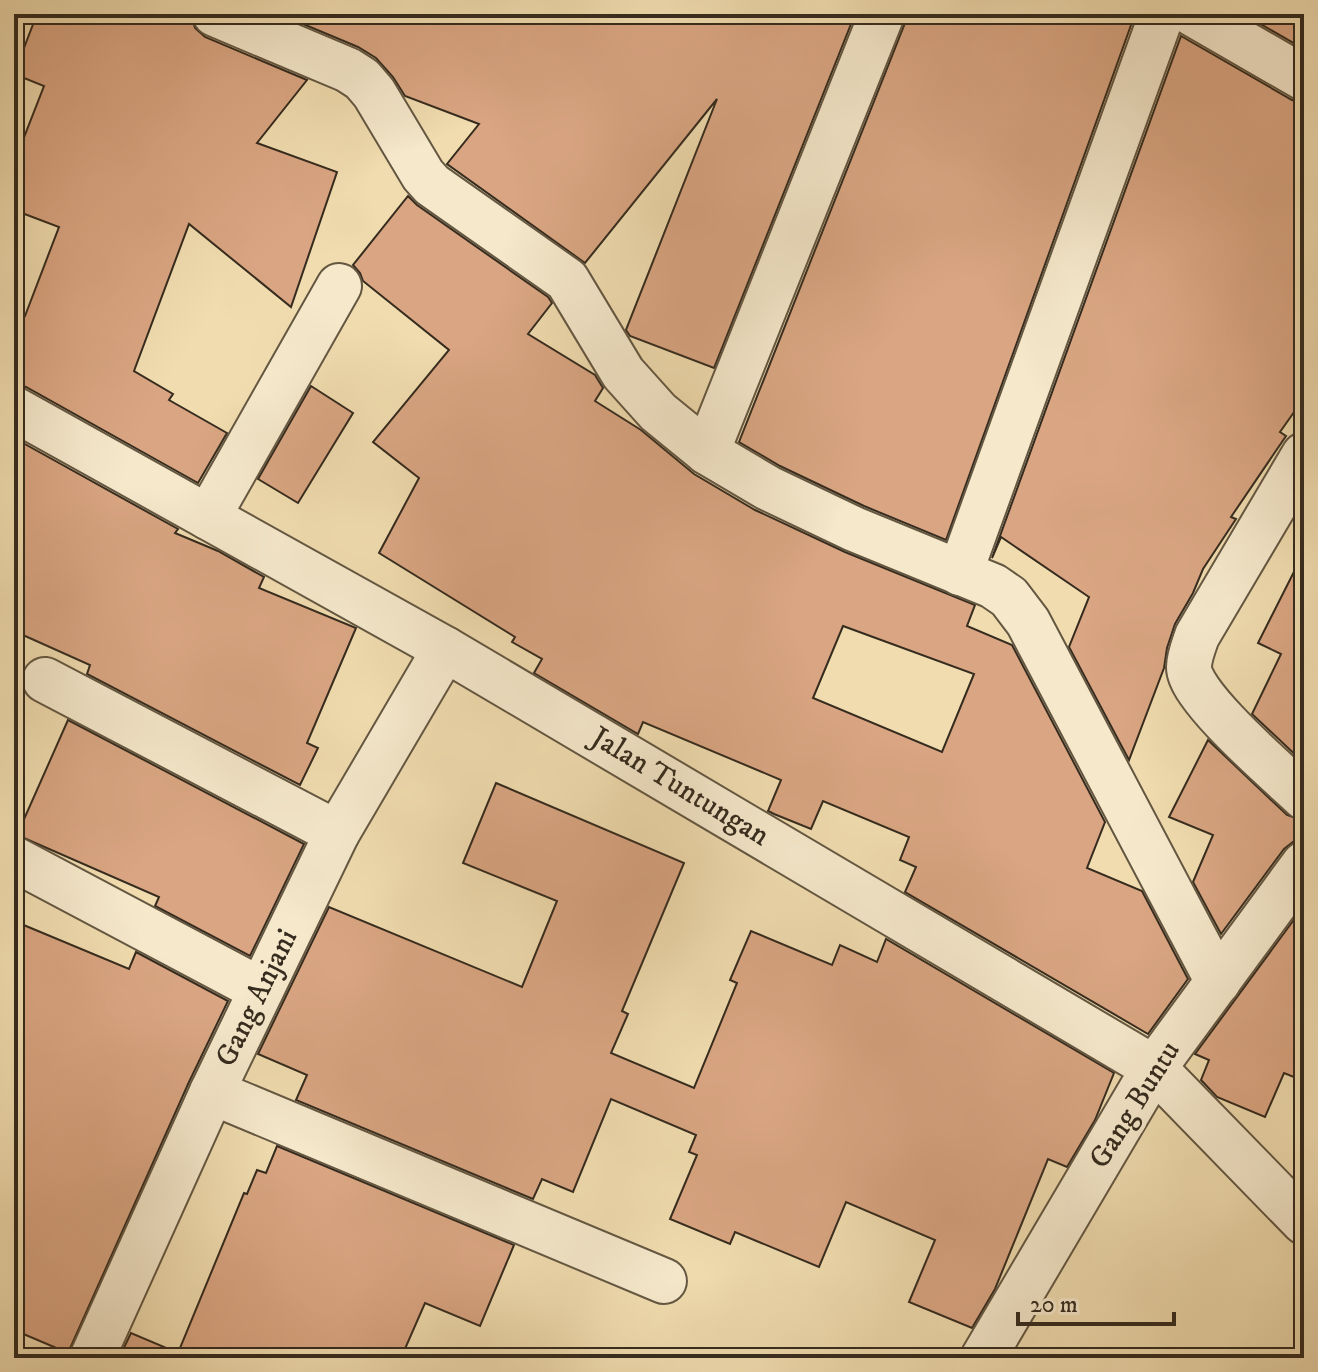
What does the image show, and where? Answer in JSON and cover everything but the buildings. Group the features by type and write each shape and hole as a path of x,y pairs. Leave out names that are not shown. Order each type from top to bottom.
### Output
{"street":[{"path":"215,14 348,70 362,79 374,93 423,175 447,198 567,280 623,373 658,412 707,452 768,488 854,529 993,586 1009,597 1028,622 1218,982"},
{"path":"707,452 882,14"},
{"path":"960,573 1162,14"},
{"path":"1193,14 1304,78"},
{"path":"208,517 339,286"},
{"name":"Jalan Tuntungan","path":"14,409 445,649 1154,1068 1304,1222"},
{"path":"1304,455 1197,636 1188,668 1196,687 1218,715 1304,797"},
{"name":"Gang Anjani","path":"92,1358 212,1092 337,833 445,649"},
{"path":"45,680 337,833"},
{"path":"14,859 261,990"},
{"name":"Gang Buntu","path":"983,1358 1154,1068 1304,864"},
{"path":"212,1092 664,1281"}]}
